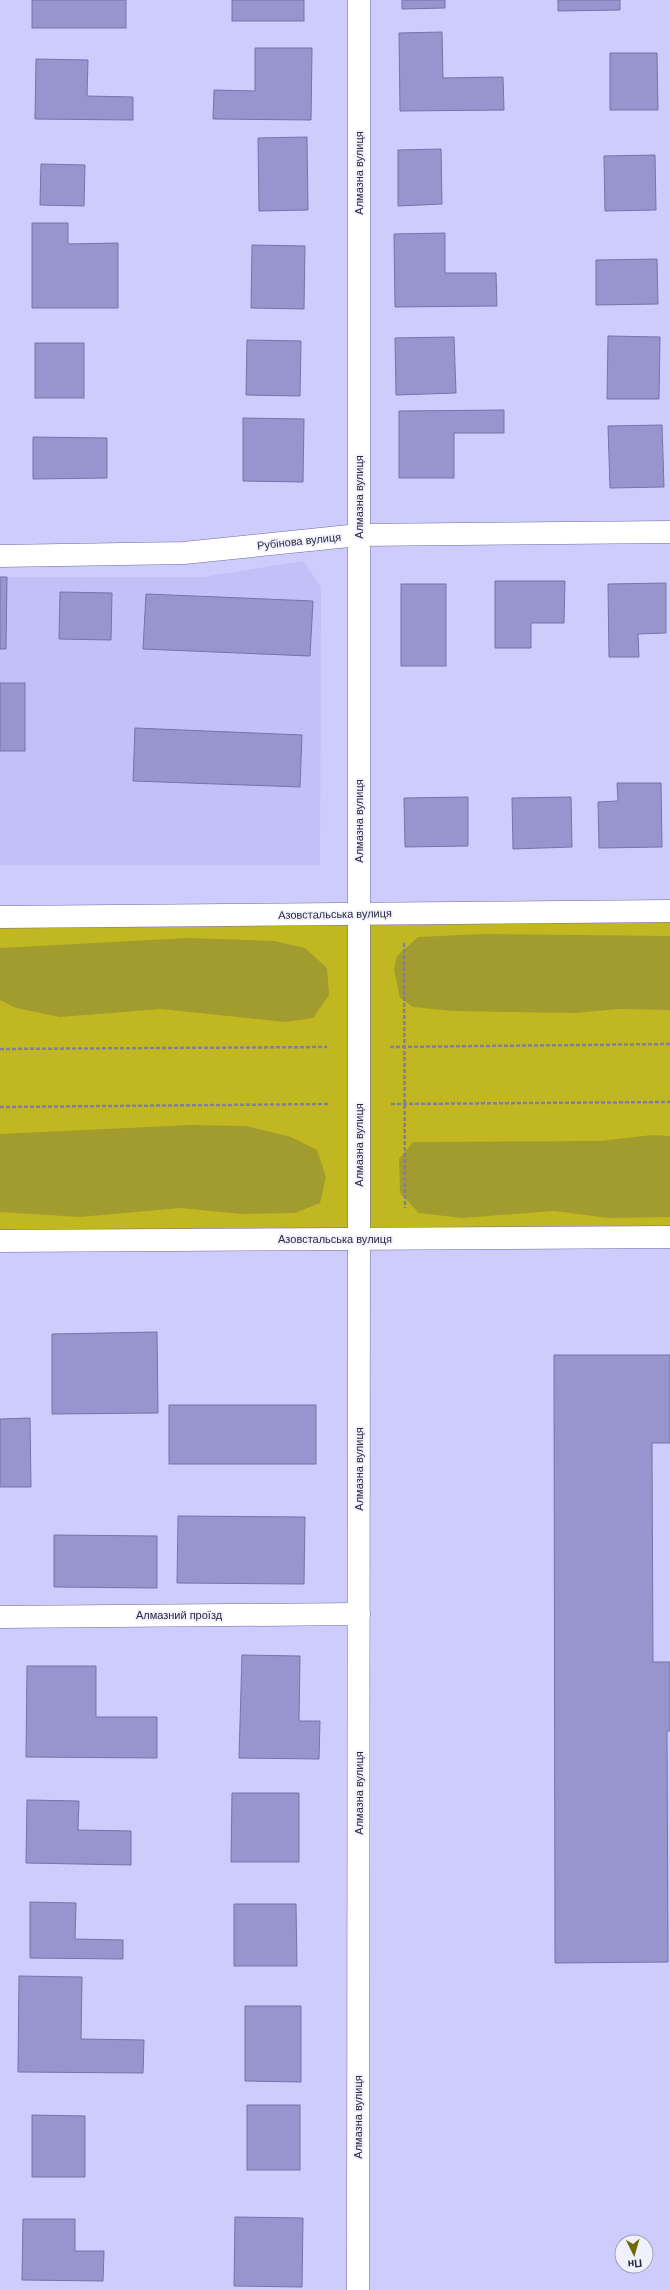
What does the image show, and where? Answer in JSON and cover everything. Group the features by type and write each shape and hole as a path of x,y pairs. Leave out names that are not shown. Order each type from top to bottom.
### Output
{"street":[{"name":"Алмазна вулиця","path":"358,2290 359,0"},
{"name":"Рубінова вулиця","path":"0,556 184,553 359,535 670,532"},
{"name":"Азовстальська вулиця","path":"0,917 670,911"},
{"name":"Азовстальська вулиця","path":"0,1241 670,1237"},
{"name":"Алмазний проїзд","path":"0,1616 359,1614"}],"path":[{"path":"404,954 406,1215"}],"shaded area":[{"path":"303,561 321,587 320,865 0,865 0,577 203,577"},
{"path":"670,922 670,1227 0,1231 0,928"},
{"path":"483,934 670,936 670,1010 619,1009 574,1013 453,1011 413,1007 400,998 394,970 397,956 418,937"},
{"path":"188,938 274,941 305,948 327,968 329,995 313,1018 286,1022 161,1009 60,1017 16,1008 0,1000 0,948"},
{"path":"191,1125 246,1126 291,1137 317,1150 326,1177 320,1203 295,1213 241,1214 181,1208 79,1217 0,1212 0,1134"},
{"path":"652,1135 670,1136 670,1217 609,1218 554,1211 462,1218 419,1213 400,1193 399,1159 413,1142 600,1141"}],"building":[{"path":"32,0 126,0 126,28 32,28"},
{"path":"232,0 304,0 304,21 232,21"},
{"path":"402,0 445,0 445,8 402,9"},
{"path":"558,0 620,0 620,10 558,11"},
{"path":"442,32 443,78 503,77 504,110 400,111 399,33"},
{"path":"255,48 312,48 311,120 213,119 214,90 255,91"},
{"path":"610,53 657,53 658,110 610,110"},
{"path":"36,59 88,60 87,96 133,97 133,120 35,119"},
{"path":"307,137 308,210 259,211 258,138"},
{"path":"441,149 442,204 398,206 398,150"},
{"path":"655,155 656,210 605,211 604,156"},
{"path":"41,164 85,165 84,206 40,205"},
{"path":"32,223 68,223 68,244 118,243 118,308 32,308"},
{"path":"445,233 445,273 496,273 497,306 395,307 394,234"},
{"path":"252,245 305,246 304,309 251,308"},
{"path":"657,259 658,304 596,305 596,260"},
{"path":"608,336 660,337 659,399 607,399"},
{"path":"454,337 456,393 396,395 395,338"},
{"path":"247,340 301,341 300,396 246,395"},
{"path":"35,343 84,343 84,398 35,398"},
{"path":"504,410 504,433 454,433 454,478 399,478 399,411"},
{"path":"243,418 304,419 303,482 243,481"},
{"path":"662,425 664,487 610,488 608,426"},
{"path":"33,437 107,438 107,478 33,479"},
{"path":"0,577 7,577 6,649 0,649"},
{"path":"495,581 565,581 564,623 531,623 531,648 495,648"},
{"path":"666,583 666,633 638,634 639,657 609,657 608,584"},
{"path":"401,584 446,584 446,666 401,666"},
{"path":"60,592 112,593 111,640 59,639"},
{"path":"146,594 313,601 310,656 143,649"},
{"path":"0,683 25,683 25,751 0,751"},
{"path":"135,728 302,735 300,787 133,781"},
{"path":"617,783 661,783 662,847 599,848 598,802 618,801"},
{"path":"468,797 468,846 405,847 404,798"},
{"path":"571,797 572,847 513,849 512,798"},
{"path":"157,1332 158,1413 52,1414 52,1334"},
{"path":"554,1355 670,1355 670,1443 652,1443 653,1662 670,1662 670,1731 667,1731 668,1962 555,1963"},
{"path":"169,1405 316,1405 316,1464 169,1464"},
{"path":"30,1418 31,1487 0,1487 0,1419"},
{"path":"178,1516 305,1517 304,1584 177,1583"},
{"path":"54,1535 157,1536 157,1588 54,1587"},
{"path":"242,1655 300,1656 299,1721 320,1721 319,1759 239,1758"},
{"path":"27,1666 96,1666 96,1717 157,1717 157,1758 26,1757"},
{"path":"232,1793 299,1793 299,1862 231,1862"},
{"path":"27,1800 79,1801 78,1830 131,1831 131,1865 26,1863"},
{"path":"30,1902 76,1903 75,1939 123,1940 123,1959 30,1958"},
{"path":"234,1904 296,1904 297,1966 234,1966"},
{"path":"19,1976 82,1977 81,2039 144,2040 143,2073 18,2072"},
{"path":"245,2006 301,2006 301,2082 245,2081"},
{"path":"247,2105 300,2105 300,2170 247,2170"},
{"path":"32,2115 85,2116 85,2177 32,2177"},
{"path":"235,2217 303,2218 302,2287 234,2286"},
{"path":"23,2219 75,2219 75,2251 104,2251 103,2281 22,2280"}]}
